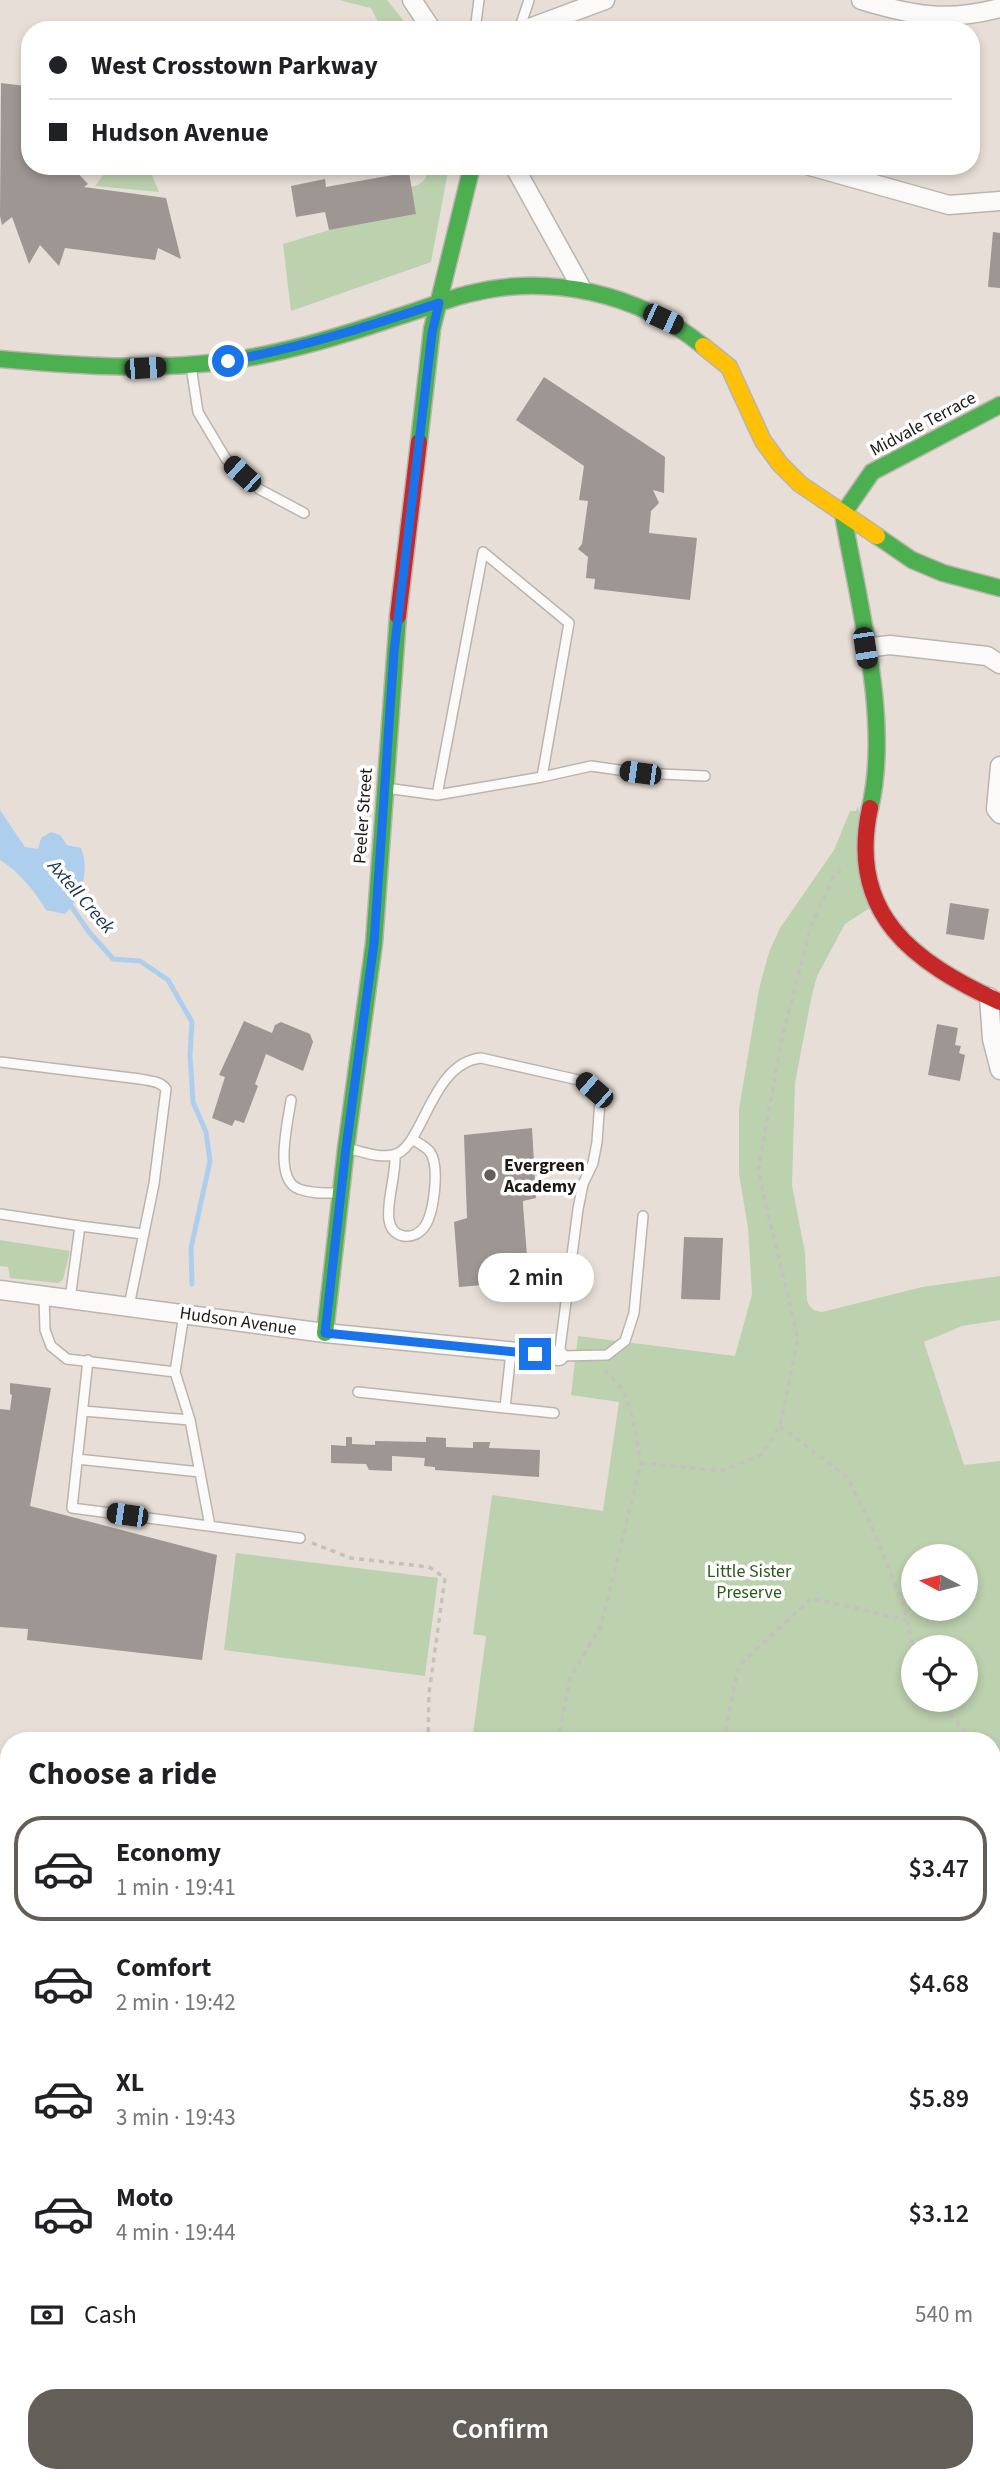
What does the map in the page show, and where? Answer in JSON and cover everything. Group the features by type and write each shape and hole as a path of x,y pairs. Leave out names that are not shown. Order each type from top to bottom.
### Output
{"street":[{"path":"412,0 426,21"},
{"path":"547,21 605,0"},
{"path":"861,0 928,17 954,17 1000,8"},
{"name":"Peeler Street","path":"325,1333 346,1148 374,943 394,652 432,333 470,175"},
{"path":"519,175 582,289"},
{"path":"842,175 949,205 1000,201"},
{"path":"0,359 94,367 145,368 228,361 289,350 344,335 468,294 500,288 556,286 582,289 624,301 682,328 729,367 763,441 780,464 800,484 912,560 943,573 1000,588"},
{"name":"Midvale Terrace","path":"843,514 872,472 1000,405"},
{"path":"843,514 865,648 878,759 865,846 866,868 873,893 888,926 919,953 994,1000 992,1039 1000,1070"},
{"path":"865,648 890,645 987,656 1000,664"},
{"path":"1000,766 996,809 1000,814"},
{"name":"Hudson Avenue","path":"0,1290 325,1333 559,1356"}],"lane":[{"path":"476,21 478,0"},
{"path":"524,21 530,0"},
{"path":"191,365 198,412 226,459 259,489 303,513"},
{"path":"437,795 483,552 569,623 542,777"},
{"path":"384,788 437,795 591,766 640,773 705,776"},
{"path":"346,1148 375,1155 396,1155 408,1147 428,1104 457,1066 467,1059 481,1058 583,1081 594,1090 600,1100 597,1142 578,1209 559,1356 607,1355 625,1341 634,1313 643,1216"},
{"path":"0,1062 140,1079 164,1085 166,1104 129,1306"},
{"path":"291,1100 284,1163 287,1180 297,1189 341,1193"},
{"path":"396,1155 388,1218 391,1228 398,1235 408,1238 425,1227 436,1167 431,1153 412,1139"},
{"path":"0,1214 144,1234"},
{"path":"70,1299 80,1226"},
{"path":"44,1296 45,1330 51,1346 67,1359 175,1372"},
{"path":"184,1314 175,1372 190,1420 210,1526"},
{"path":"505,1408 511,1352"},
{"path":"88,1360 72,1508 300,1538"},
{"path":"358,1392 554,1413"},
{"path":"83,1410 190,1420"},
{"path":"77,1459 200,1472"}],"path":[{"path":"641,1462 721,1471 761,1455 780,1426 798,1338 758,1171 782,1038 811,926 834,876 865,846"},
{"path":"560,1732 570,1678 601,1626 641,1462 624,1391 593,1356"},
{"path":"780,1426 848,1478 872,1527 901,1605"},
{"path":"300,1538 351,1558 429,1567 445,1578 429,1693 428,1732"},
{"path":"725,1732 739,1665 812,1598 901,1618"},
{"path":"948,1712 966,1732"}],"green space":[{"path":"339,0 387,0 404,21 378,21 371,8"},
{"path":"103,175 152,175 159,192 95,186"},
{"path":"427,175 447,175 431,262 291,311 283,244 329,230 416,214 411,187 424,181"},
{"name":"Little Sister Preserve","path":"858,806 876,904 845,924 817,976 795,1083 792,1185 805,1253 807,1300 809,1306 822,1312 922,1287 1000,1276 1000,1320 962,1326 924,1342 964,1465 1000,1461 1000,1732 473,1732 486,1636 473,1634 492,1495 603,1511 619,1402 571,1395 578,1336 735,1356 752,1294 748,1228 739,1174 739,1109 759,989 769,952 780,928 834,850 850,811 856,811"},
{"path":"0,1240 70,1251 63,1280 58,1283 10,1278 8,1267 0,1266"},
{"path":"236,1553 438,1578 425,1676 224,1650"}],"water":[{"path":"0,810 25,847 38,849 41,838 51,832 60,835 67,845 81,848 85,865 83,882 76,899 65,914 46,910 26,882 0,860"}],"building":[{"path":"1,83 21,86 21,175 80,175 88,184 84,187 166,198 181,259 158,248 155,260 65,248 59,266 40,245 29,264 12,217 2,225"},
{"path":"392,175 410,175 416,214 329,230 325,212 296,217 291,186 325,179 326,187"},
{"path":"993,232 1000,233 1000,288 988,287"},
{"path":"544,377 665,457 664,493 653,490 659,503 651,511 649,533 697,538 690,600 594,589 595,579 586,578 588,557 578,549 582,544 588,501 579,500 584,466 516,420"},
{"path":"950,903 989,909 984,940 946,934"},
{"path":"244,1021 272,1033 275,1025 281,1022 310,1034 313,1042 303,1071 266,1054 244,1123 235,1120 232,1126 212,1118 225,1077 219,1075"},
{"path":"937,1024 958,1028 955,1045 961,1046 959,1053 965,1055 960,1081 928,1075"},
{"path":"532,1128 536,1198 523,1201 529,1281 459,1287 454,1222 467,1218 464,1135"},
{"path":"684,1237 723,1238 720,1300 681,1299"},
{"path":"10,1383 51,1388 30,1506 217,1555 202,1660 27,1640 28,1629 0,1627 0,1409 10,1410"},
{"path":"346,1437 352,1437 352,1444 375,1445 375,1441 426,1442 426,1437 446,1438 446,1447 473,1448 473,1442 490,1442 489,1448 540,1450 539,1477 435,1470 435,1467 424,1466 425,1458 392,1456 392,1471 369,1470 366,1464 331,1463 331,1445 346,1446"}],"waterway":[{"name":"Axtell Creek","path":"69,903 89,932 113,959 140,961 168,980 192,1022 190,1055 193,1102 206,1132 210,1161 191,1248 192,1284"}],"traffic: fast":[{"path":"419,442 432,329 470,175"},
{"path":"0,359 114,366 171,366 228,361 314,343 468,294 530,286 592,292 621,301 678,328 703,346"},
{"path":"870,808 877,737 875,700 864,623 843,514 872,472 1000,405"},
{"path":"877,536 912,560 943,573 1000,588"},
{"path":"325,1333 346,1148 374,943 398,616"}],"traffic: slow":[{"path":"703,346 729,367 763,441 780,464 800,484 877,536"}],"traffic: jam":[{"path":"398,616 419,442"},
{"path":"870,808 865,845 868,877 878,905 894,930 940,970 1000,1002"}],"place":[{"name":"Evergreen Academy","path":"490,1175"}],"route":[{"path":"228,361 289,350 344,335 439,303 432,333 394,652 374,943 346,1148 325,1333 535,1354"}]}
